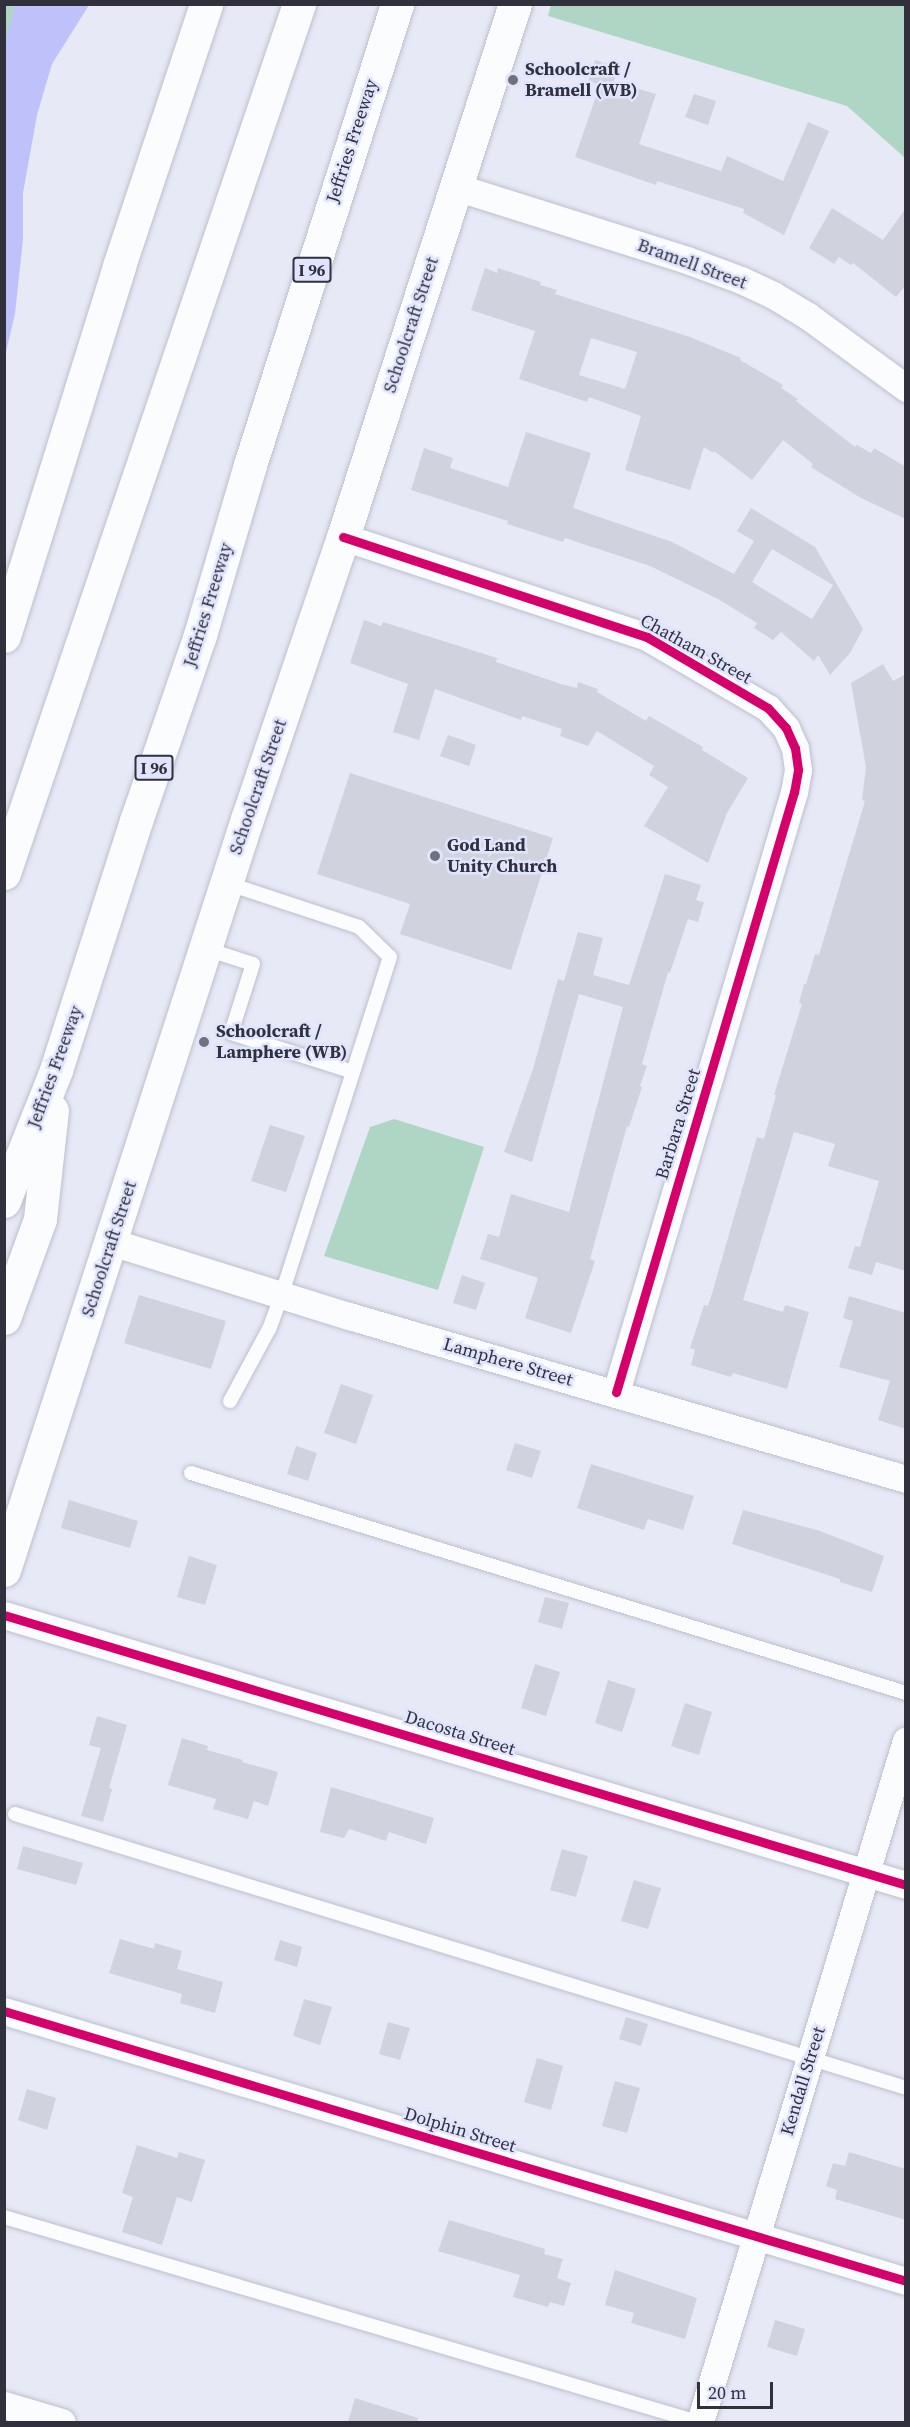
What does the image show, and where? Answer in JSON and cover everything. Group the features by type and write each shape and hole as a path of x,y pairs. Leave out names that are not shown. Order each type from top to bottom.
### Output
{"main road":[{"path":"4,636 119,266 206,4"},
{"path":"4,873 299,4"},
{"name":"Jeffries Freeway","path":"4,1201 56,1070 136,821 200,635 373,74 397,4"},
{"name":"Schoolcraft Street","path":"4,1569 226,883 343,537 515,4"},
{"path":"4,1318 40,1220 56,1070"}],"street":[{"name":"Bramell Street","path":"456,187 687,260 752,285 808,316 906,388"},
{"name":"Chatham Street","path":"343,537 647,637 768,708 786,728 795,748 798,770 772,866"},
{"name":"Barbara Street","path":"616,1392 772,866"},
{"name":"Lamphere Street","path":"111,1242 454,1347 616,1392 906,1479"},
{"name":"Dacosta Street","path":"4,1615 906,1884"},
{"name":"Kendall Street","path":"699,2422 906,1740"},
{"name":"Dolphin Street","path":"4,2011 906,2281"},
{"path":"4,2405 62,2422"}],"lane":[{"path":"226,883 359,927 390,957 282,1294 268,1329 230,1401"},
{"path":"206,949 253,964 231,1033 353,1072"},
{"path":"191,1473 906,1693"},
{"path":"15,1814 906,2088"},
{"path":"4,2217 699,2422"}],"green space":[{"path":"5,5 15,5 5,48"},
{"path":"551,5 905,5 905,158 847,106 548,16"},
{"path":"394,1119 484,1147 438,1290 324,1256 370,1127"}],"water":[{"path":"15,5 89,5 52,64 37,115 23,193 23,239 15,314 5,356 4,48"}],"building":[{"path":"595,60 618,67 614,82 656,94 639,144 721,171 727,156 783,181 808,122 829,131 784,235 743,213 744,209 657,181 656,185 575,157 600,85 588,81"},
{"path":"694,94 716,101 708,125 685,117"},
{"path":"832,208 883,240 906,208 906,285 896,297 853,263 851,265 839,257 834,264 809,248"},
{"path":"485,268 497,273 498,268 541,282 540,285 557,290 555,294 690,337 741,358 740,360 783,385 781,388 798,399 796,401 855,447 857,445 871,453 874,448 906,467 906,519 861,498 811,467 813,464 783,440 752,480 714,451 713,453 704,447 690,490 625,470 641,416 589,397 587,402 519,379 535,331 471,310","holes":["591,338 637,352 625,389 579,375"]},
{"path":"526,432 591,453 573,508 672,542 734,574 754,541 737,531 751,508 815,547 863,629 850,653 830,675 818,655 814,661 781,632 773,640 754,628 757,623 718,599 650,566 565,538 563,542 507,524 508,521 411,490 424,448 453,458 450,468 508,487","holes":["772,549 833,585 812,619 752,582"]},
{"path":"364,620 381,626 383,622 497,658 496,662 561,684 577,688 578,682 598,689 597,692 646,721 649,716 703,747 702,750 748,778 727,813 708,863 644,826 668,787 649,775 654,766 597,731 588,746 560,736 562,729 522,716 521,720 435,689 419,740 393,732 408,684 350,663"},
{"path":"883,664 893,681 906,674 906,1271 876,1262 872,1275 848,1268 855,1246 860,1247 879,1181 828,1166 835,1144 794,1132 743,1300 783,1312 785,1305 809,1312 787,1389 733,1373 731,1377 691,1365 695,1350 690,1348 704,1305 708,1306 757,1137 764,1139 776,1095 774,1095 802,1004 799,1003 804,984 806,984 815,954 819,955 865,801 862,800 866,767 851,683"},
{"path":"448,735 476,745 469,766 440,756"},
{"name":"God Land Unity Church","path":"350,773 553,838 511,970 400,934 410,904 317,874"},
{"path":"665,874 701,885 696,900 704,902 698,922 688,919 670,973 668,972 642,1064 647,1066 640,1086 642,1087 629,1127 627,1126 590,1259 595,1261 571,1333 525,1318 538,1278 480,1259 488,1234 499,1237 511,1194 569,1212 623,1007 579,994 532,1162 504,1152 533,1069 558,979 564,981 578,932 603,938 593,975 629,985"},
{"path":"270,1125 305,1136 286,1192 251,1181"},
{"path":"462,1275 485,1283 476,1310 453,1303"},
{"path":"139,1295 226,1321 211,1369 124,1343"},
{"path":"849,1296 906,1313 906,1429 878,1420 890,1381 839,1367 853,1321 843,1318"},
{"path":"341,1384 373,1395 356,1444 324,1433"},
{"path":"515,1443 541,1451 532,1478 506,1470"},
{"path":"296,1446 317,1453 308,1481 287,1474"},
{"path":"591,1464 694,1496 683,1530 648,1519 644,1530 577,1508"},
{"path":"69,1500 138,1521 130,1548 61,1528"},
{"path":"743,1510 820,1531 884,1556 872,1592 840,1582 840,1579 732,1544"},
{"path":"189,1556 217,1565 205,1605 177,1597"},
{"path":"545,1597 569,1603 562,1629 538,1622"},
{"path":"535,1664 560,1672 546,1716 521,1708"},
{"path":"608,1680 636,1689 622,1732 595,1723"},
{"path":"685,1703 712,1712 699,1755 671,1746"},
{"path":"97,1716 127,1725 109,1788 112,1789 103,1822 81,1816 101,1748 89,1745"},
{"path":"182,1738 208,1746 207,1750 278,1772 268,1806 254,1801 248,1819 213,1809 216,1799 168,1785"},
{"path":"331,1787 434,1818 426,1844 389,1832 386,1841 349,1829 344,1838 320,1832"},
{"path":"23,1846 83,1863 76,1885 17,1869"},
{"path":"562,1849 588,1856 576,1897 550,1890"},
{"path":"634,1880 661,1888 648,1929 621,1921"},
{"path":"120,1939 154,1949 155,1943 182,1951 177,1969 223,1982 215,2013 180,2003 182,1994 109,1973"},
{"path":"280,1940 302,1947 297,1967 274,1960"},
{"path":"304,1999 332,2007 320,2045 293,2036"},
{"path":"626,2017 648,2024 641,2046 619,2039"},
{"path":"388,2022 410,2028 400,2060 379,2054"},
{"path":"537,2058 563,2066 551,2110 524,2102"},
{"path":"615,2081 640,2088 627,2133 602,2126"},
{"path":"27,2089 56,2098 47,2130 18,2120"},
{"path":"137,2145 177,2158 179,2152 205,2160 192,2202 177,2197 162,2245 122,2232 133,2197 122,2193"},
{"path":"849,2152 906,2169 906,2220 835,2199 837,2190 826,2186 833,2163 845,2166"},
{"path":"449,2220 545,2249 544,2254 563,2259 557,2278 571,2283 564,2306 550,2302 548,2307 513,2297 520,2275 438,2251"},
{"path":"615,2270 697,2298 685,2339 631,2323 634,2313 605,2305"},
{"path":"775,2320 805,2329 797,2356 767,2347"},
{"path":"355,2398 418,2418 417,2422 348,2422"}],"cycle path":[{"path":"343,537 647,637 768,708 786,728 795,748 798,770 794,792 616,1392"},
{"path":"4,1615 906,1885"},
{"path":"4,2011 906,2281"}],"place":[{"name":"Schoolcraft / Bramell (WB)","path":"513,80"},
{"name":"God Land Unity Church","path":"435,856"},
{"name":"Schoolcraft / Lamphere (WB)","path":"204,1042"}]}
